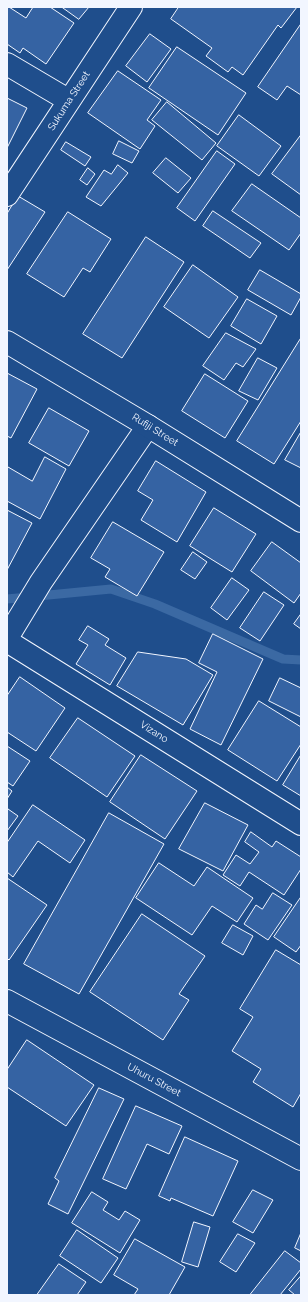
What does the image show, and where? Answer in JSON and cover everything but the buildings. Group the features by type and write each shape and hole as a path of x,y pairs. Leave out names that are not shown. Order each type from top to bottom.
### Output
{"street":[{"name":"Sukuma Street","path":"7,195 68,100 131,7"},
{"path":"7,64 68,100"},
{"name":"Rufiji Street","path":"7,342 148,426 301,521"},
{"path":"10,635 41,582 148,426"},
{"name":"Vizano","path":"10,635 301,824"},
{"name":"Uhuru Street","path":"7,1001 301,1159"}],"waterway":[{"path":"7,599 111,589 155,604 283,659 301,660"}]}
